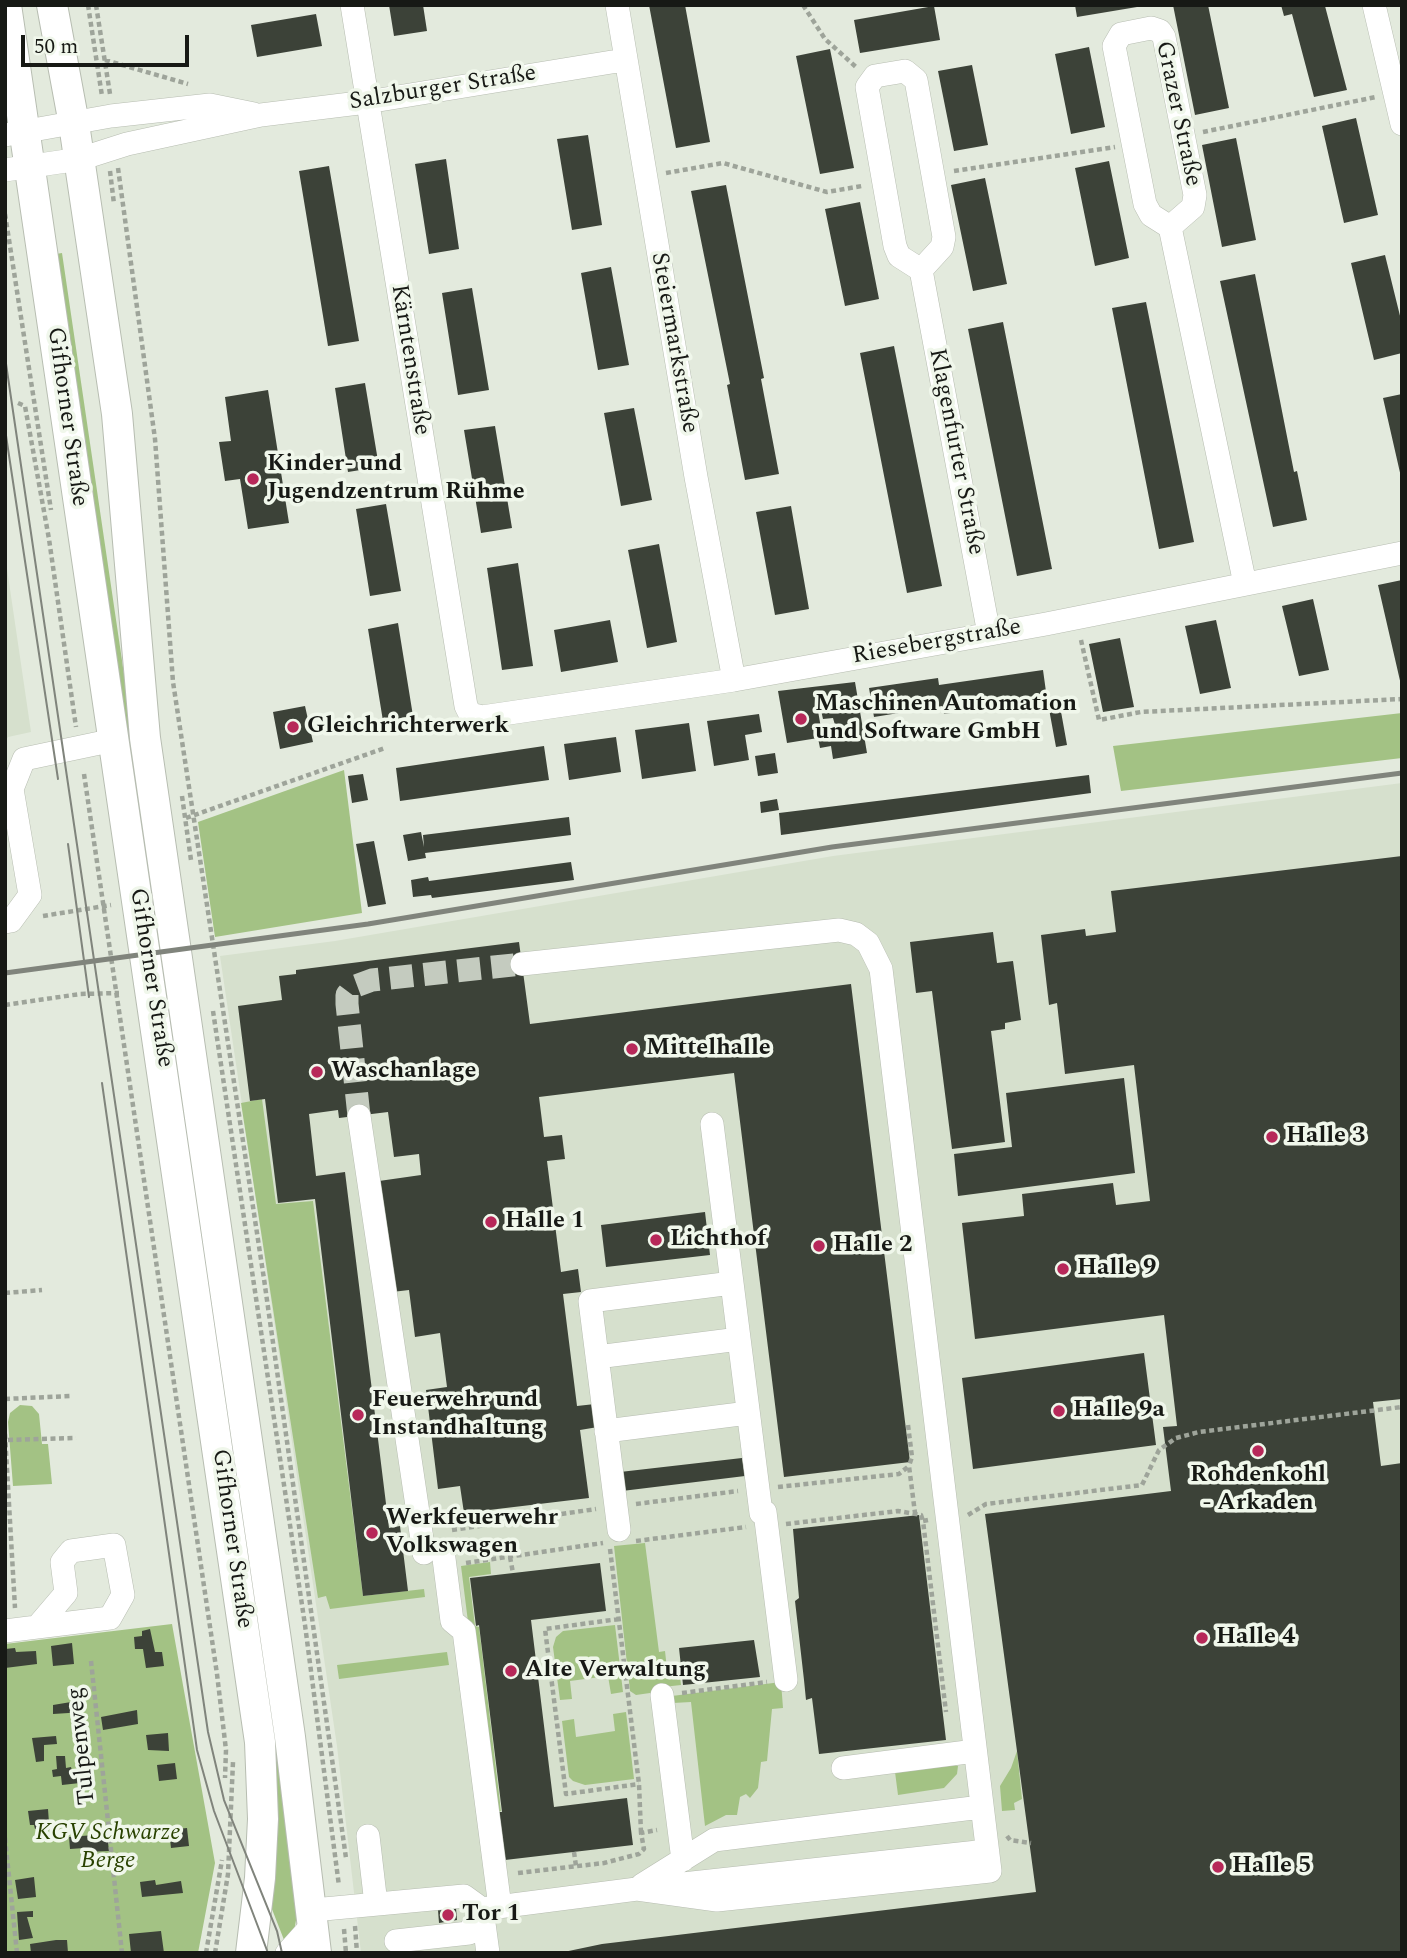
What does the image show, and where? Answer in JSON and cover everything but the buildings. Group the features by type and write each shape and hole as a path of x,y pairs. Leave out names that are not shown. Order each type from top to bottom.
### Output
{"main road":[{"name":"Gifhorner Straße","path":"6,5 18,168 93,738 260,1742 261,1854 251,1953"},
{"name":"Gifhorner Straße","path":"52,5 74,124 102,158 134,637 145,738 323,1914 316,1953"}],"street":[{"name":"Kärntenstraße","path":"352,5 463,693 470,714"},
{"name":"Steiermarkstraße","path":"617,5 624,60 734,680"},
{"path":"1374,5 1402,124"},
{"name":"Grazer Straße","path":"1151,28 1160,31 1164,37 1183,136 1195,195 1193,207 1170,227 1151,215 1145,204 1114,46 1121,34 1151,28"},
{"name":"Salzburger Straße","path":"18,168 102,158 261,115 367,102 624,60"},
{"path":"905,71 916,80 932,174 944,237 942,247 921,270 899,256 867,86 875,76 905,71"},
{"name":"Salzburger Straße","path":"15,133 210,104 261,115"},
{"path":"1170,227 1245,584"},
{"name":"Klagenfurter Straße","path":"921,270 989,634"},
{"name":"Riesebergstraße","path":"470,714 482,717 734,680 1076,618 1402,553"},
{"path":"8,921 30,895 12,789 24,759 93,738"},
{"path":"522,964 839,929 856,934 869,943 881,969 988,1861"},
{"path":"359,1116 433,1551 452,1621 464,1631 496,1875 488,1953"},
{"path":"712,1124 758,1489 786,1680"},
{"path":"623,1536 616,1506 590,1300 732,1283"},
{"path":"597,1357 739,1339"},
{"path":"606,1431 748,1413"},
{"path":"662,1695 683,1860"},
{"path":"843,1768 975,1751"},
{"path":"637,1889 713,1840 981,1807"},
{"path":"368,1836 384,1904 406,1946 469,1933 491,1908"},
{"path":"287,1953 323,1914 384,1904 464,1896 491,1908 862,1864 988,1861"},
{"path":"637,1889 718,1900 988,1861"}],"path":[{"path":"88,5 105,118"},
{"path":"96,5 110,95"},
{"path":"803,5 825,39 870,80"},
{"path":"96,47 103,45"},
{"path":"1183,136 1395,94"},
{"path":"932,174 1134,144"},
{"path":"102,158 115,205"},
{"path":"102,158 125,234 155,439 173,682 277,1369 346,1861"},
{"path":"645,177 723,163 827,192 884,183"},
{"path":"5,214 8,253 58,546"},
{"path":"118,234 125,234"},
{"path":"18,403 25,406 93,738 104,856"},
{"path":"1076,618 1099,720 1141,712 1402,699"},
{"path":"193,870 186,818 385,748"},
{"path":"84,774 217,1674 226,1750 225,1778"},
{"path":"109,893 113,919"},
{"path":"8,921 111,905"},
{"path":"5,1005 80,994 124,993"},
{"path":"212,1001 311,1667 323,1914 346,1953"},
{"path":"126,1005 141,1109"},
{"path":"161,1240 201,1513"},
{"path":"5,1293 42,1290"},
{"path":"5,1399 71,1396"},
{"path":"923,1521 970,1515 986,1504 1142,1485 1159,1450 1176,1438 1199,1432 1402,1407"},
{"path":"908,1425 912,1457 909,1466 915,1513"},
{"path":"5,1434 8,1440 8,1501 19,1629"},
{"path":"8,1440 76,1438"},
{"path":"433,1551 616,1506 899,1474 909,1466"},
{"path":"623,1536 764,1517 898,1511 921,1515 947,1715"},
{"path":"433,1551 510,1557 609,1542 639,1784 644,1849 639,1854 576,1866 496,1875"},
{"path":"510,1557 513,1573"},
{"path":"5,1567 13,1567"},
{"path":"215,1607 233,1758 228,1874 215,1953"},
{"path":"619,1619 545,1629 565,1794 639,1784"},
{"name":"Tulpenweg","path":"92,1661 122,1953"},
{"path":"629,1699 786,1680"},
{"path":"641,1833 679,1827"},
{"path":"5,1838 17,1953"},
{"path":"574,1852 576,1866"},
{"path":"206,1953 222,1860"}],"shaded area":[{"path":"5,555 31,732 8,737 5,742"},
{"path":"1402,783 1402,1953 361,1953 337,1746 220,956 335,941 833,856"}],"green space":[{"path":"62,253 162,946 157,945 56,254"},
{"path":"1402,713 1402,758 1121,791 1113,746"},
{"path":"344,770 362,913 215,937 198,822"},
{"path":"163,959 232,1405 298,1909 293,1937 286,1945 268,1899 277,1839 276,1798 253,1592"},
{"path":"262,1099 276,1204 313,1201 363,1596 424,1589 425,1597 330,1609 326,1596 318,1598 241,1103"},
{"path":"20,1405 32,1406 39,1414 42,1444 48,1444 52,1484 13,1486 8,1422 10,1413"},
{"path":"645,1543 659,1652 665,1651 667,1669 679,1668 681,1685 663,1687 664,1691 636,1695 630,1691 614,1546"},
{"path":"490,1562 491,1574 469,1577 475,1626 479,1627 501,1811 492,1813 461,1566"},
{"name":"KGV Schwarze Berge","path":"172,1624 215,1863 198,1953 5,1953 5,1644"},
{"path":"615,1625 623,1692 611,1694 608,1676 570,1681 572,1699 560,1700 553,1647 556,1637 563,1631"},
{"path":"447,1652 449,1665 339,1679 337,1665"},
{"path":"781,1682 783,1708 772,1709 767,1761 761,1762 758,1788 750,1798 746,1794 740,1797 737,1815 726,1815 705,1826 691,1702 673,1703 672,1696"},
{"path":"626,1712 634,1779 585,1785 573,1781 569,1777 562,1721 574,1719 576,1737 615,1731 613,1714"},
{"path":"1017,1751 1022,1799 1014,1803 1015,1810 1002,1811 1000,1786"},
{"path":"953,1764 958,1766 957,1774 944,1788 898,1795 895,1772"}],"tunnel":[{"path":"359,1116 347,1004 347,995 353,987 372,980 522,964"}],"tram line":[{"path":"5,357 208,1732 224,1800 277,1931 282,1953"},
{"path":"5,429 58,779"},
{"path":"68,844 89,997"},
{"path":"102,1083 197,1750 214,1811 268,1953"}],"railway":[{"path":"5,973 368,924 832,847 1402,773"}],"place":[{"name":"Kinder- und Jugendzentrum Rühme","path":"253,479"},
{"name":"Maschinen Automation und Software GmbH","path":"801,719"},
{"name":"Gleichrichterwerk","path":"293,727"},
{"name":"Mittelhalle","path":"632,1049"},
{"name":"Waschanlage","path":"317,1072"},
{"name":"Halle 3","path":"1272,1137"},
{"name":"Halle 1","path":"491,1222"},
{"name":"Lichthof","path":"656,1240"},
{"name":"Halle 2","path":"819,1246"},
{"name":"Halle 9","path":"1063,1269"},
{"name":"Halle 9a","path":"1059,1411"},
{"name":"Feuerwehr und Instandhaltung","path":"358,1415"},
{"name":"Rohdenkohl - Arkaden","path":"1258,1451"},
{"name":"Werkfeuerwehr Volkswagen","path":"372,1533"},
{"name":"Halle 4","path":"1202,1638"},
{"name":"Alte Verwaltung","path":"511,1671"},
{"name":"Halle 5","path":"1218,1867"},
{"name":"Tor 1","path":"448,1915"}]}
